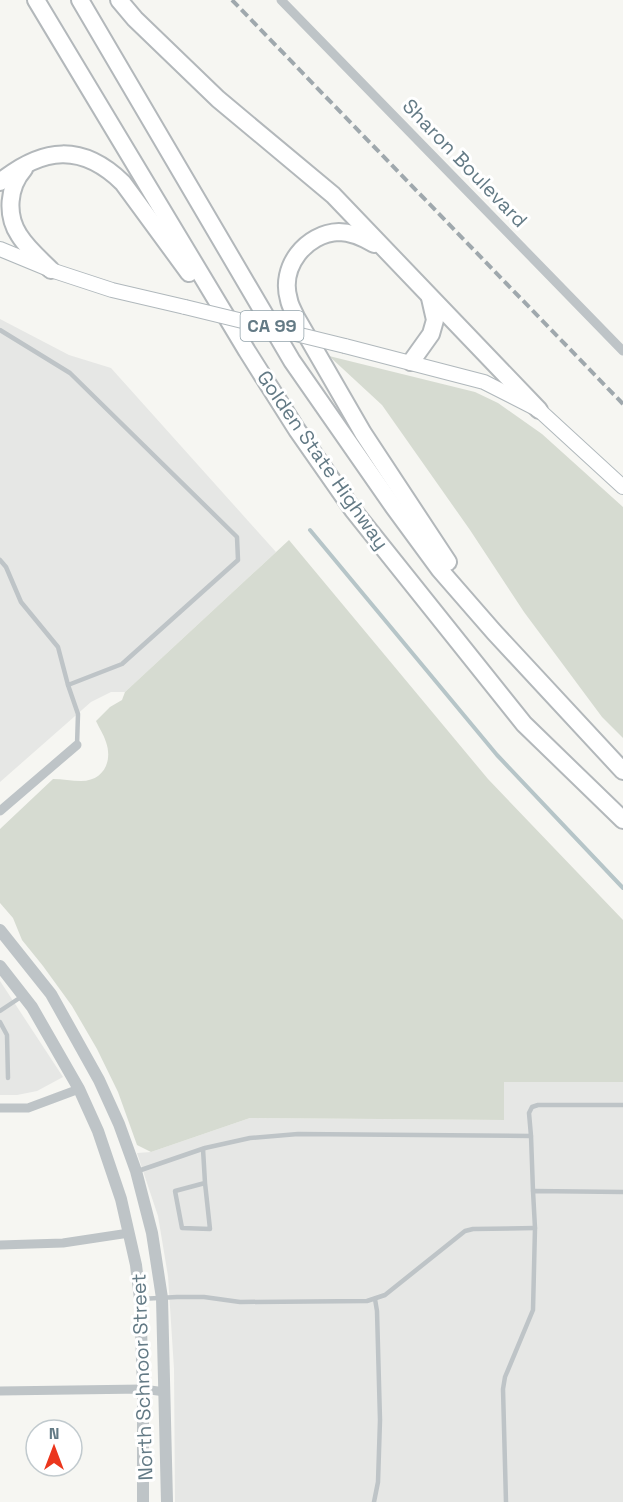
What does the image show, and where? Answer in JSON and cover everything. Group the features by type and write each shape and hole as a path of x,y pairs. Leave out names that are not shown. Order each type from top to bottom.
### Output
{"highway":[{"name":"Golden State Highway","path":"36,0 247,351 297,430 353,510 524,724 623,820"},
{"name":"Golden State Highway","path":"80,0 292,361 406,524 440,570 494,632 623,771"},
{"path":"119,0 135,19 218,99 333,195 539,410"},
{"path":"0,182 27,164 51,154 82,155 111,171 123,183 247,351"},
{"path":"27,164 19,174 11,194 12,221 17,234 51,270"},
{"path":"381,247 359,236 341,232 322,235 304,245 293,259 288,276 288,298 296,317 363,433 494,632"},
{"path":"411,362 433,327 435,320 430,297"}],"main road":[{"path":"0,249 51,270 112,290 411,362 484,382 539,410 623,487"}],"street":[{"name":"Sharon Boulevard","path":"281,0 623,351"},
{"path":"2,806 77,745"},
{"name":"North Schnoor Street","path":"0,930 51,994 99,1080 136,1171 152,1233 162,1298 167,1502"},
{"name":"North Schnoor Street","path":"0,966 32,1007 79,1089 111,1166 129,1233 140,1299 143,1502"},
{"path":"0,1108 28,1108 79,1089"},
{"path":"0,1245 63,1244 129,1233"},
{"path":"0,1390 143,1389 165,1392"}],"lane":[{"path":"0,330 70,373 237,537 238,560 122,664 68,685"},
{"path":"0,560 6,567 21,602 58,647 78,714 77,745"},
{"path":"0,1011 23,995"},
{"path":"0,1022 7,1035 8,1078"},
{"path":"506,1502 503,1389 505,1377 533,1310 535,1228 529,1113 532,1107 538,1105 623,1105"},
{"path":"136,1171 203,1149 250,1138 298,1134 531,1136"},
{"path":"203,1149 210,1229 183,1228 176,1191 205,1183"},
{"path":"533,1191 623,1192"},
{"path":"140,1299 204,1297 240,1302 367,1302 385,1294 465,1231 535,1228"},
{"path":"374,1502 378,1482 380,1420 375,1299"}],"shaded area":[{"path":"0,319 69,355 111,368 276,552 125,692 111,692 91,702 0,782"},
{"path":"329,356 475,392 498,403 542,434 623,507 623,738 602,717 524,612 470,530 382,405"},
{"path":"289,540 488,779 623,920 623,1082 504,1082 504,1120 250,1118 151,1152 137,1145 118,1092 97,1049 72,1006 22,940 13,918 0,903 0,829 53,779 81,781 95,778 100,774 107,763 108,749 96,721 110,707 122,700 125,692"},
{"path":"0,981 63,1077 37,1091 17,1095 0,1095"},
{"path":"503,1082 623,1082 623,1502 175,1502 174,1369 168,1276 158,1216 137,1153 151,1152 250,1118 503,1120"}],"waterway":[{"path":"310,530 497,755 623,888"}],"railway":[{"path":"232,0 623,404"}]}
